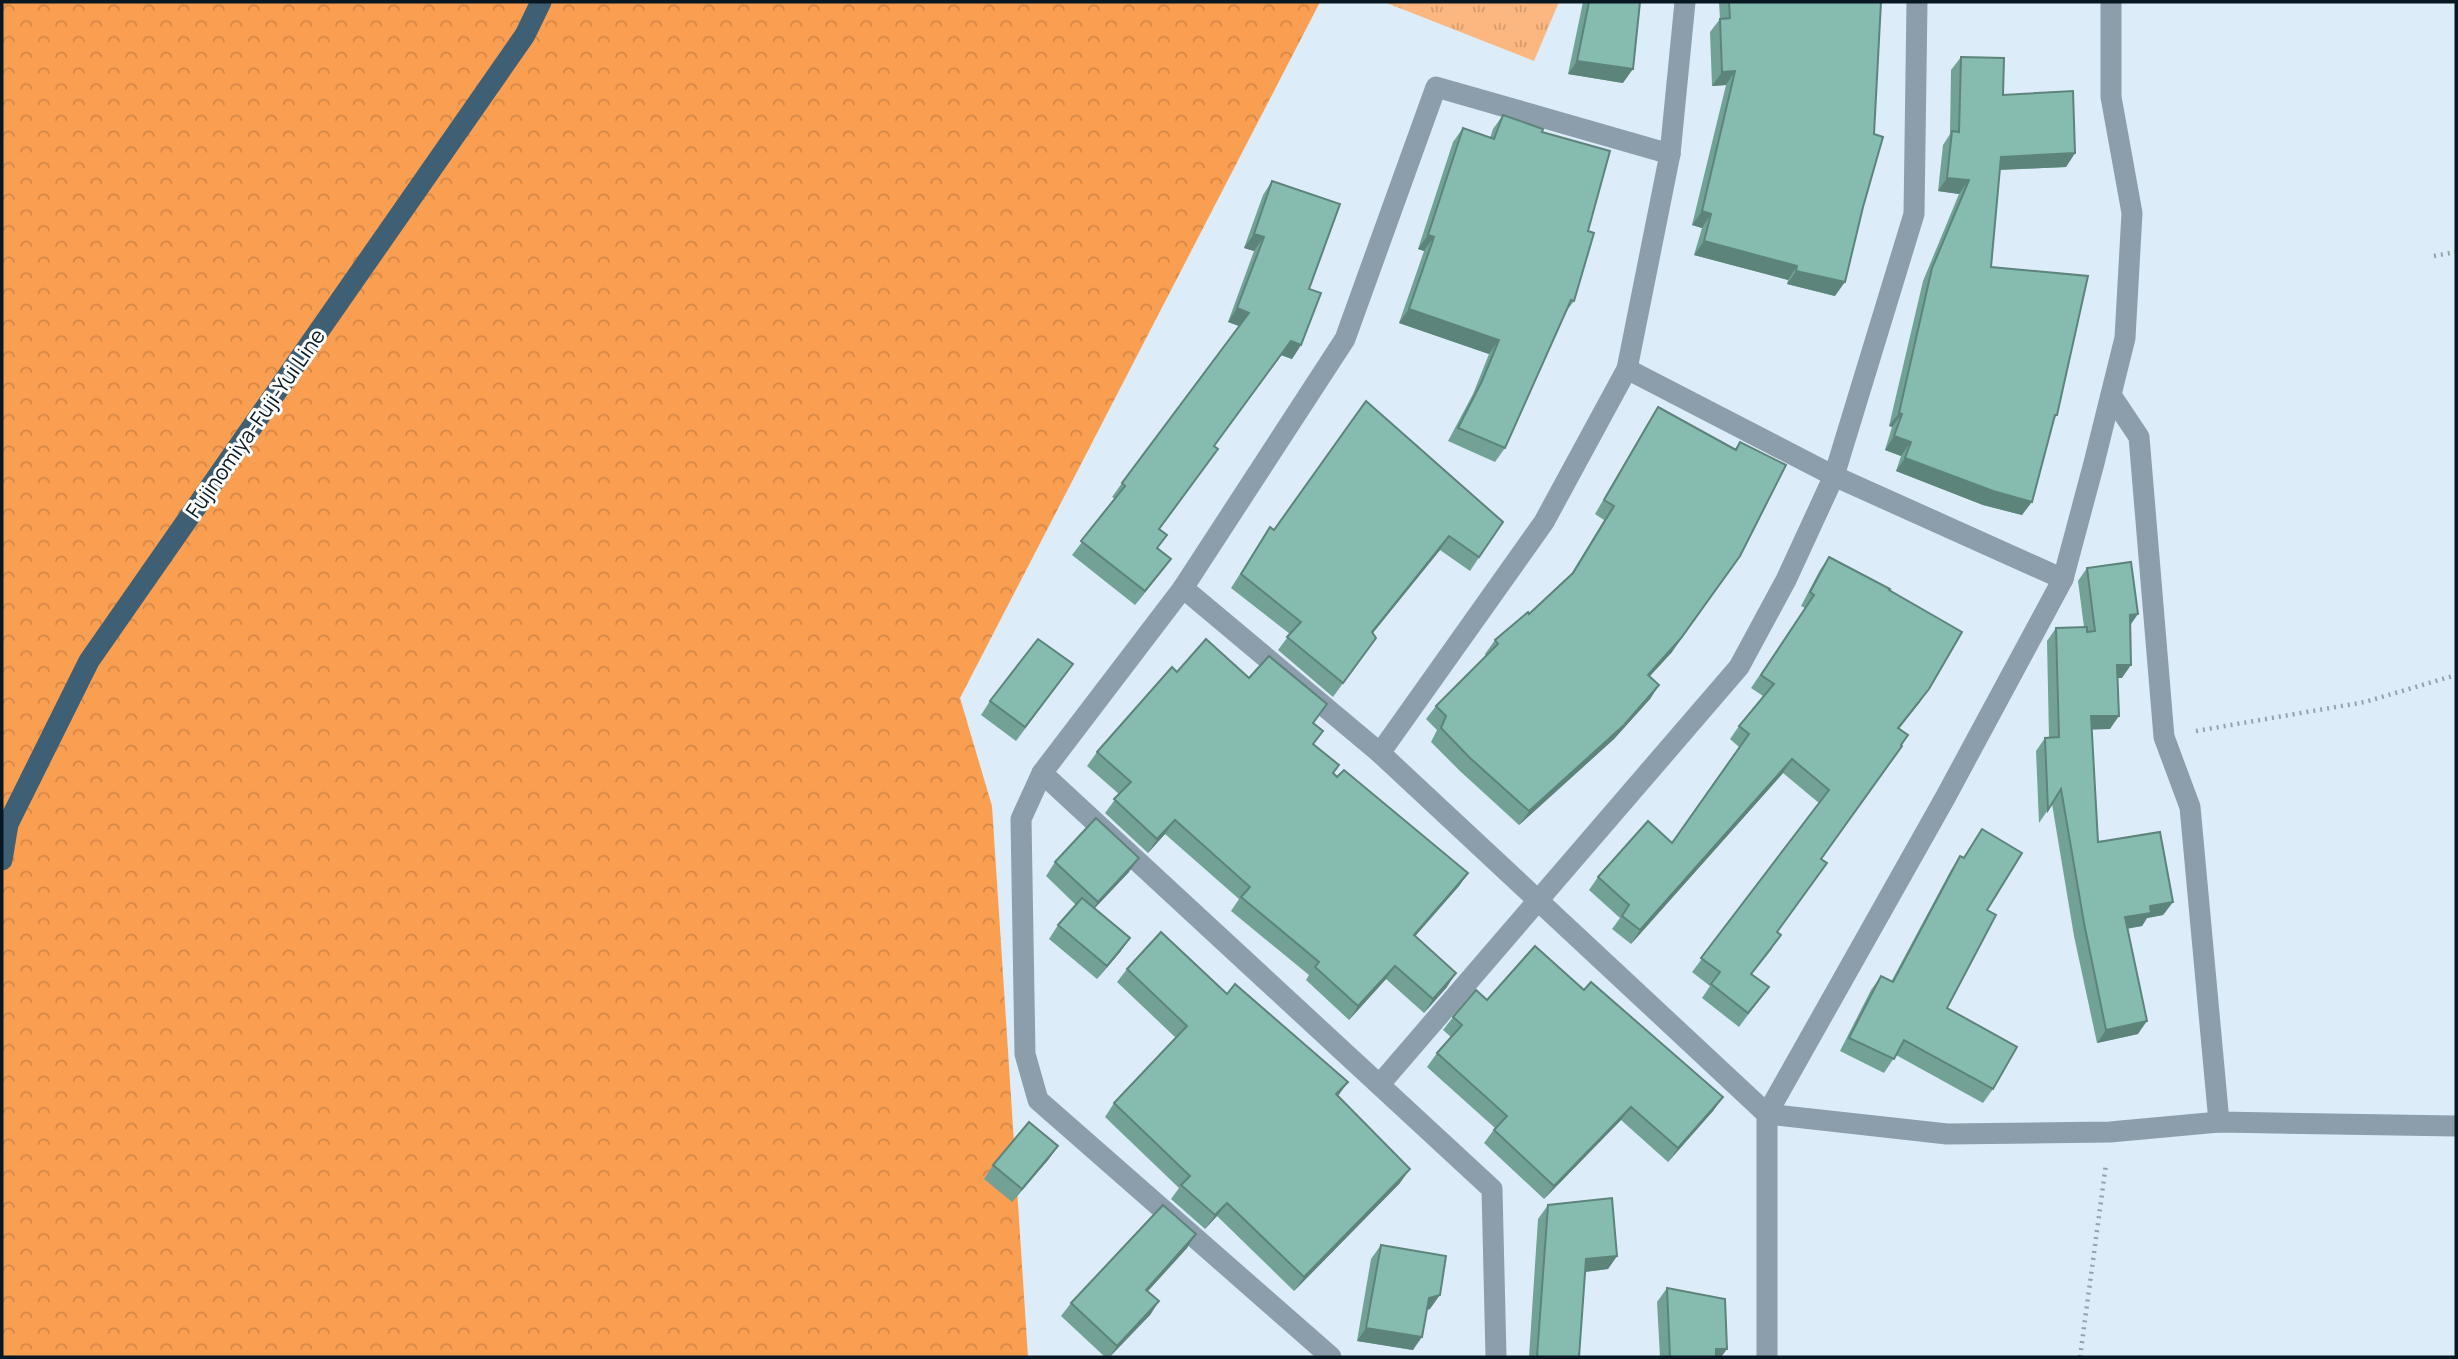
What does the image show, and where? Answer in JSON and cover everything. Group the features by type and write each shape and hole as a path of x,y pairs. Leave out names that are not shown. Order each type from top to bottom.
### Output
{"main road":[{"name":"Fujinomiya-Fuji-Yui Line","path":"2,860 8,824 89,661 525,35 541,2"}],"street":[{"path":"1380,753 1544,522 1627,369 1671,154 1685,2"},
{"path":"1380,1084 1739,667 1786,580 1834,476 1914,214 1917,2"},
{"path":"1767,1357 1767,1114 1945,798 2063,579 2111,395 2125,338 2132,213 2111,97 2113,4"},
{"path":"1331,1357 1038,1100 1025,1054 1021,819 1042,773 1183,588 1345,340 1436,87 1671,154"},
{"path":"1627,369 1834,476 2063,579"},
{"path":"2111,395 2139,437 2164,737 2190,807 2219,1122"},
{"path":"1183,588 1380,753 1767,1114 1947,1134 2110,1132 2219,1122 2456,1126"},
{"path":"1042,773 1492,1189 1496,1357"}],"path":[{"path":"2434,256 2456,252"},
{"path":"2164,737 2365,702 2456,675"},
{"path":"2080,1357 2110,1132"}],"green space":[{"path":"2,2 1320,2 960,698 992,806 1028,1357 2,1357"},
{"path":"1384,2 1559,2 1534,61"}],"building":[{"path":"1589,2 1640,2 1633,69 1577,61"},
{"path":"1729,2 1881,2 1874,134 1883,137 1845,282 1796,271 1797,266 1704,241 1711,214 1702,211 1735,71 1722,72 1720,19 1730,18"},
{"path":"1961,57 2004,58 2003,95 2073,91 2075,153 2001,157 1991,267 2088,276 2057,415 2032,502 1993,491 1905,458 1911,442 1894,436 1902,414 1899,413 1932,268 1969,180 1947,178 1952,131 1959,132"},
{"path":"1503,115 1543,129 1542,132 1610,151 1588,231 1594,233 1574,301 1571,300 1505,448 1458,428 1499,340 1409,309 1434,237 1428,235 1463,128 1494,139"},
{"path":"1272,181 1340,204 1309,289 1321,293 1301,345 1291,341 1214,446 1218,449 1159,529 1167,535 1157,548 1171,559 1145,591 1081,541 1125,486 1122,483 1249,313 1237,308 1264,237 1254,234"},
{"path":"1366,401 1503,522 1479,557 1449,536 1372,632 1376,638 1343,683 1287,637 1301,622 1241,574 1270,527 1274,530"},
{"path":"1658,407 1736,450 1740,442 1786,465 1740,556 1681,638 1648,675 1659,685 1624,725 1529,811 1441,728 1446,716 1436,706 1498,644 1495,640 1528,612 1529,614 1573,573 1614,506 1604,500"},
{"path":"1829,557 1962,632 1929,689 1898,728 1908,735 1902,746 1821,859 1827,863 1777,932 1781,935 1751,974 1769,987 1748,1013 1711,984 1720,972 1701,958 1829,790 1792,759 1640,930 1622,916 1629,905 1598,877 1648,821 1672,843 1749,734 1739,726 1774,684 1761,675 1814,595 1810,592"},
{"path":"2131,562 2138,614 2130,615 2131,665 2117,665 2119,716 2091,716 2098,842 2160,832 2173,902 2150,906 2151,913 2125,917 2147,1021 2106,1030 2061,789 2048,810 2045,738 2059,737 2056,628 2087,627 2087,632 2095,631 2087,568"},
{"path":"1038,639 1073,664 1025,727 990,701"},
{"path":"1206,639 1249,678 1269,656 1327,704 1313,723 1323,731 1313,744 1339,765 1333,773 1337,777 1344,770 1468,873 1414,935 1456,973 1433,999 1395,966 1358,1006 1315,967 1319,962 1241,897 1250,887 1175,820 1157,839 1114,799 1131,782 1097,752 1172,667 1177,672"},
{"path":"1096,818 1139,858 1098,902 1055,862"},
{"path":"1982,829 2022,853 1987,910 1996,915 1947,1008 2017,1047 1993,1089 1904,1040 1894,1059 1849,1038 1881,976 1893,982 1960,856 1964,858"},
{"path":"1082,898 1130,938 1107,966 1058,925"},
{"path":"1161,932 1227,994 1235,984 1348,1082 1336,1094 1410,1169 1304,1277 1227,1203 1215,1215 1181,1185 1190,1176 1114,1103 1187,1026 1127,969"},
{"path":"1535,946 1584,990 1591,982 1723,1097 1678,1148 1631,1107 1554,1186 1494,1130 1507,1116 1437,1053 1462,1025 1453,1017 1476,990 1487,1000"},
{"path":"1029,1122 1058,1146 1022,1189 993,1165"},
{"path":"1612,1198 1617,1256 1586,1259 1579,1357 1537,1357 1548,1205"},
{"path":"1163,1205 1196,1234 1146,1290 1159,1301 1117,1346 1071,1303"},
{"path":"1381,1245 1446,1256 1440,1295 1429,1298 1422,1337 1366,1328"},
{"path":"1667,1288 1725,1299 1727,1349 1716,1349 1716,1357 1670,1357"}]}
